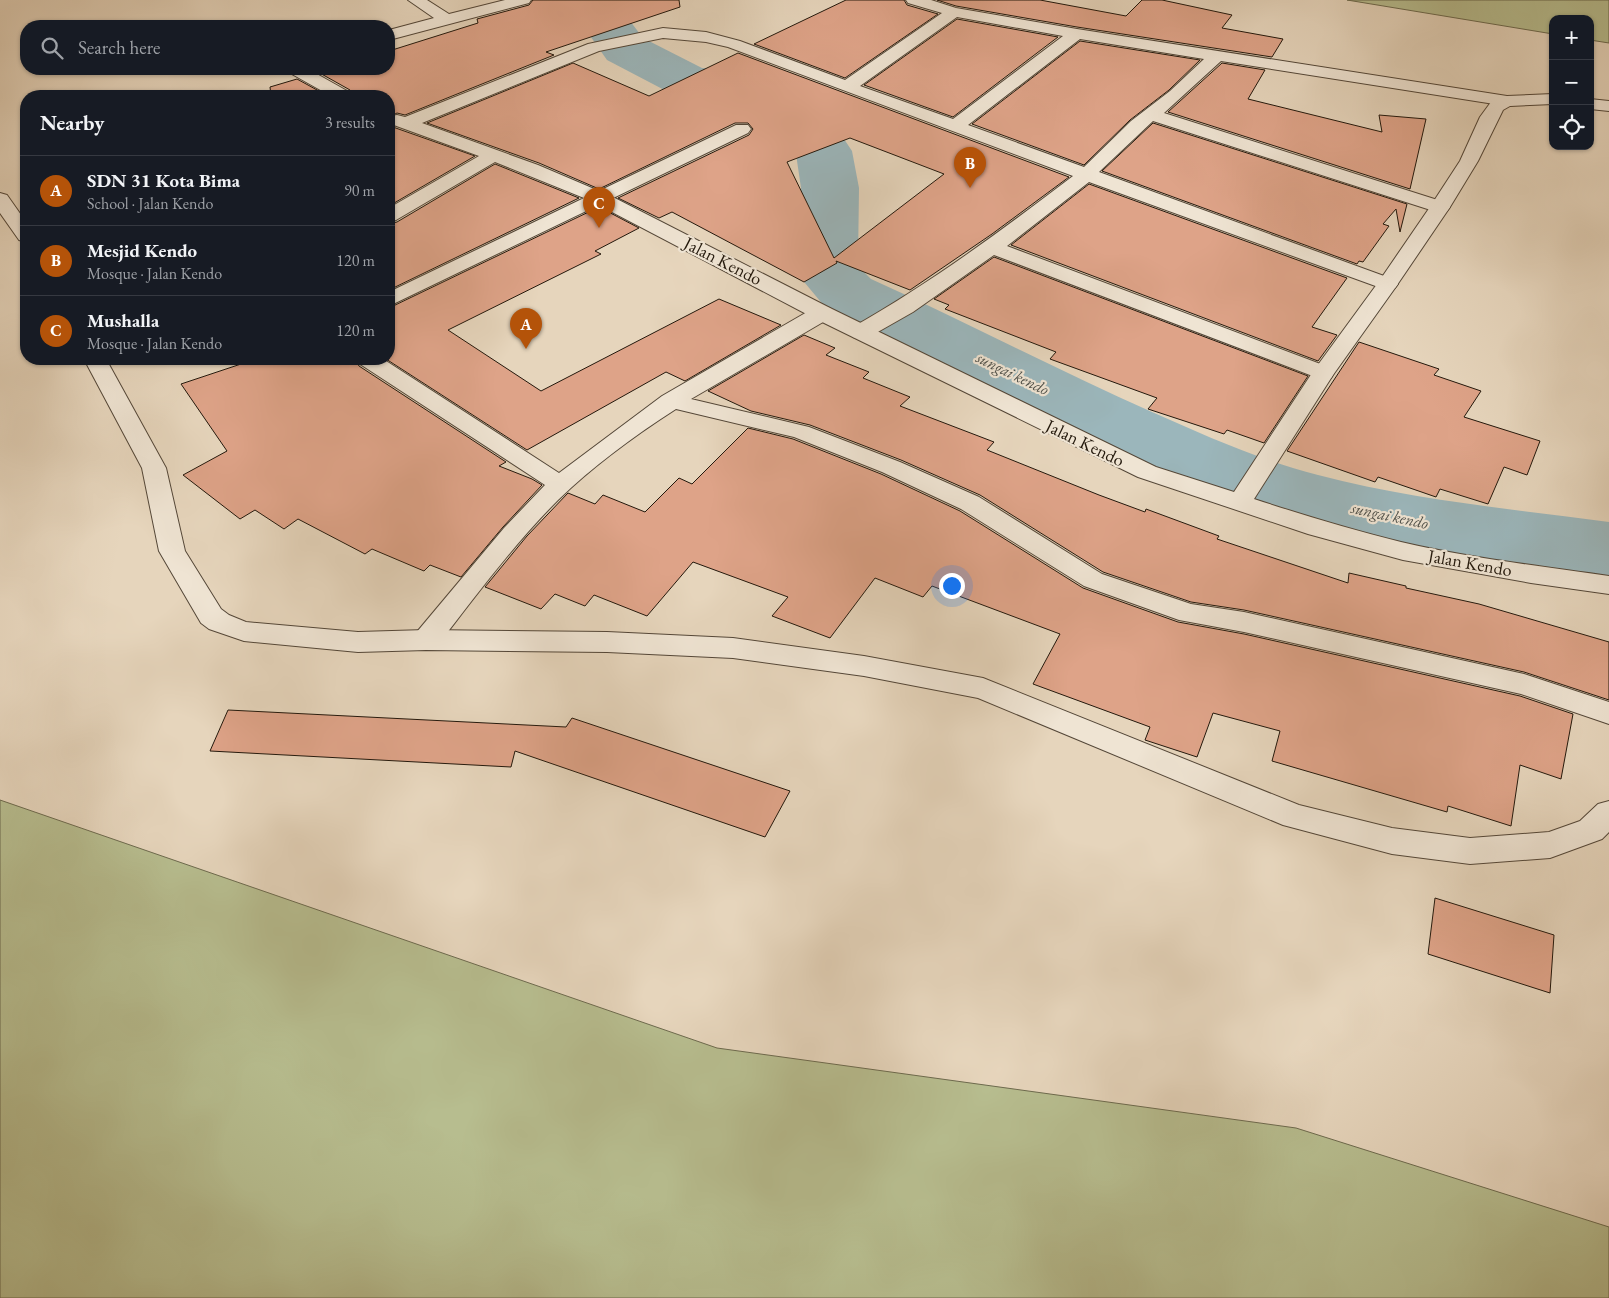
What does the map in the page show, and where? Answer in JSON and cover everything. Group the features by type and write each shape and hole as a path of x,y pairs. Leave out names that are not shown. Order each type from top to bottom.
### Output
{"street":[{"path":"416,0 447,20"},
{"path":"395,33 523,0"},
{"path":"914,0 954,12 1077,34 1218,55 1498,108 1549,100"},
{"path":"847,87 954,12"},
{"path":"397,120 594,47 639,36 663,33 706,37 734,44 1388,284"},
{"path":"955,126 1077,34"},
{"path":"861,332 902,309 992,247 1088,173 1137,125 1180,92 1218,55"},
{"path":"306,75 333,90"},
{"path":"1594,104 1609,106"},
{"path":"1244,496 1323,373 1388,284 1440,207 1469,161 1498,108"},
{"path":"1152,114 1440,207"},
{"name":"Jalan Kendo","path":"397,120 598,197 822,313 1147,472 1244,496 1316,528 1403,551 1531,574 1609,585"},
{"path":"395,297 598,197 742,129"},
{"path":"395,213 493,156"},
{"path":"0,200 20,228"},
{"path":"992,247 1323,373"},
{"path":"426,640 516,530 561,485 670,401 822,313"},
{"path":"98,365 124,416 154,468 172,551 211,616 219,622 244,631 358,642 426,640 607,642 733,648 864,666 983,688 1294,816 1392,841 1470,851 1550,845 1591,830 1609,814"},
{"path":"377,365 561,485"},
{"path":"670,401 802,432 891,467 970,503 1093,580 1188,613 1244,622 1524,684 1609,713"}],"green space":[{"path":"1347,0 1609,0 1609,43 1594,41 1594,15 1549,15 1549,33"},
{"path":"0,800 717,1048 1296,1128 1609,1227 1609,1298 0,1298"}],"building":[{"path":"533,0 679,0 680,7 546,52 554,55 405,115 395,114 395,90 350,90 323,75 395,75 395,49 478,23 477,19 529,5"},
{"path":"846,0 904,0 907,5 938,14 845,78 754,44"},
{"path":"937,0 1040,0 1126,16 1142,0 1162,0 1232,15 1222,28 1283,39 1272,57 1077,27 956,6"},
{"path":"957,19 1058,37 953,117 864,85"},
{"path":"1080,41 1200,60 1169,90 1130,120 1084,165 972,124"},
{"path":"738,53 1069,177 992,234 910,290 836,261 837,263 804,282 672,212 659,218 618,198 749,135 753,129 748,123 735,123 599,189 539,163 427,123 573,63 649,96","holes":["850,138 944,174 834,258 787,162"]},
{"path":"1222,63 1265,70 1248,99 1382,132 1379,115 1426,119 1410,189 1168,112"},
{"path":"297,79 317,90 270,90 270,87"},
{"path":"1153,123 1407,204 1400,232 1396,209 1383,224 1389,226 1363,262 1359,261 1357,264 1102,171"},
{"path":"395,128 475,156 395,203"},
{"path":"495,164 579,198 395,287 395,222"},
{"path":"1089,184 1347,278 1312,327 1337,335 1318,361 1011,245"},
{"path":"599,207 639,228 595,251 601,254 448,330 541,391 719,299 781,325 685,381 666,372 527,450 395,365 395,305"},
{"path":"994,257 1308,376 1264,443 1227,430 1224,434 1148,409 1157,398 1050,359 1056,352 945,309 949,305 934,299"},
{"path":"804,335 835,348 826,355 869,372 863,378 910,397 900,406 994,442 987,450 1099,495 1145,512 1146,509 1219,536 1217,539 1348,583 1349,573 1479,604 1609,642 1609,700 1524,672 1244,610 1191,602 1103,572 980,495 901,460 810,425 751,411 708,391"},
{"path":"1359,342 1439,369 1434,375 1481,391 1464,417 1540,441 1527,475 1504,467 1488,504 1440,489 1436,497 1378,477 1375,482 1287,451"},
{"path":"238,365 358,365 506,462 499,466 542,485 503,527 461,577 430,565 424,571 372,549 365,554 298,519 284,529 255,510 240,519 183,475 227,451 181,384"},
{"path":"748,428 793,439 881,474 960,511 1083,588 1178,622 1244,634 1520,696 1573,714 1561,779 1520,765 1511,826 1448,806 1447,812 1272,761 1280,731 1213,713 1197,757 1145,740 1150,727 1033,684 1060,634 932,586 923,597 875,578 830,638 772,616 788,597 693,562 647,616 594,595 585,606 555,594 541,609 485,587 527,536 568,493 595,504 603,495 645,512 679,478 692,484"},
{"path":"228,710 566,727 572,718 790,791 765,837 515,751 511,767 210,751"},
{"path":"1435,898 1554,935 1550,993 1428,954"}],"waterway":[{"name":"sungai kendo","path":"589,0 625,49 691,83 731,86 765,94 782,105 824,151 830,188 826,262 832,277 848,293 926,329 1048,392 1198,461 1305,497 1444,526 1609,549"}],"place":[{"name":"Mesjid Kendo","path":"970,188"},
{"name":"Mushalla","path":"599,228"},
{"name":"SDN 31 Kota Bima","path":"526,349"}]}
